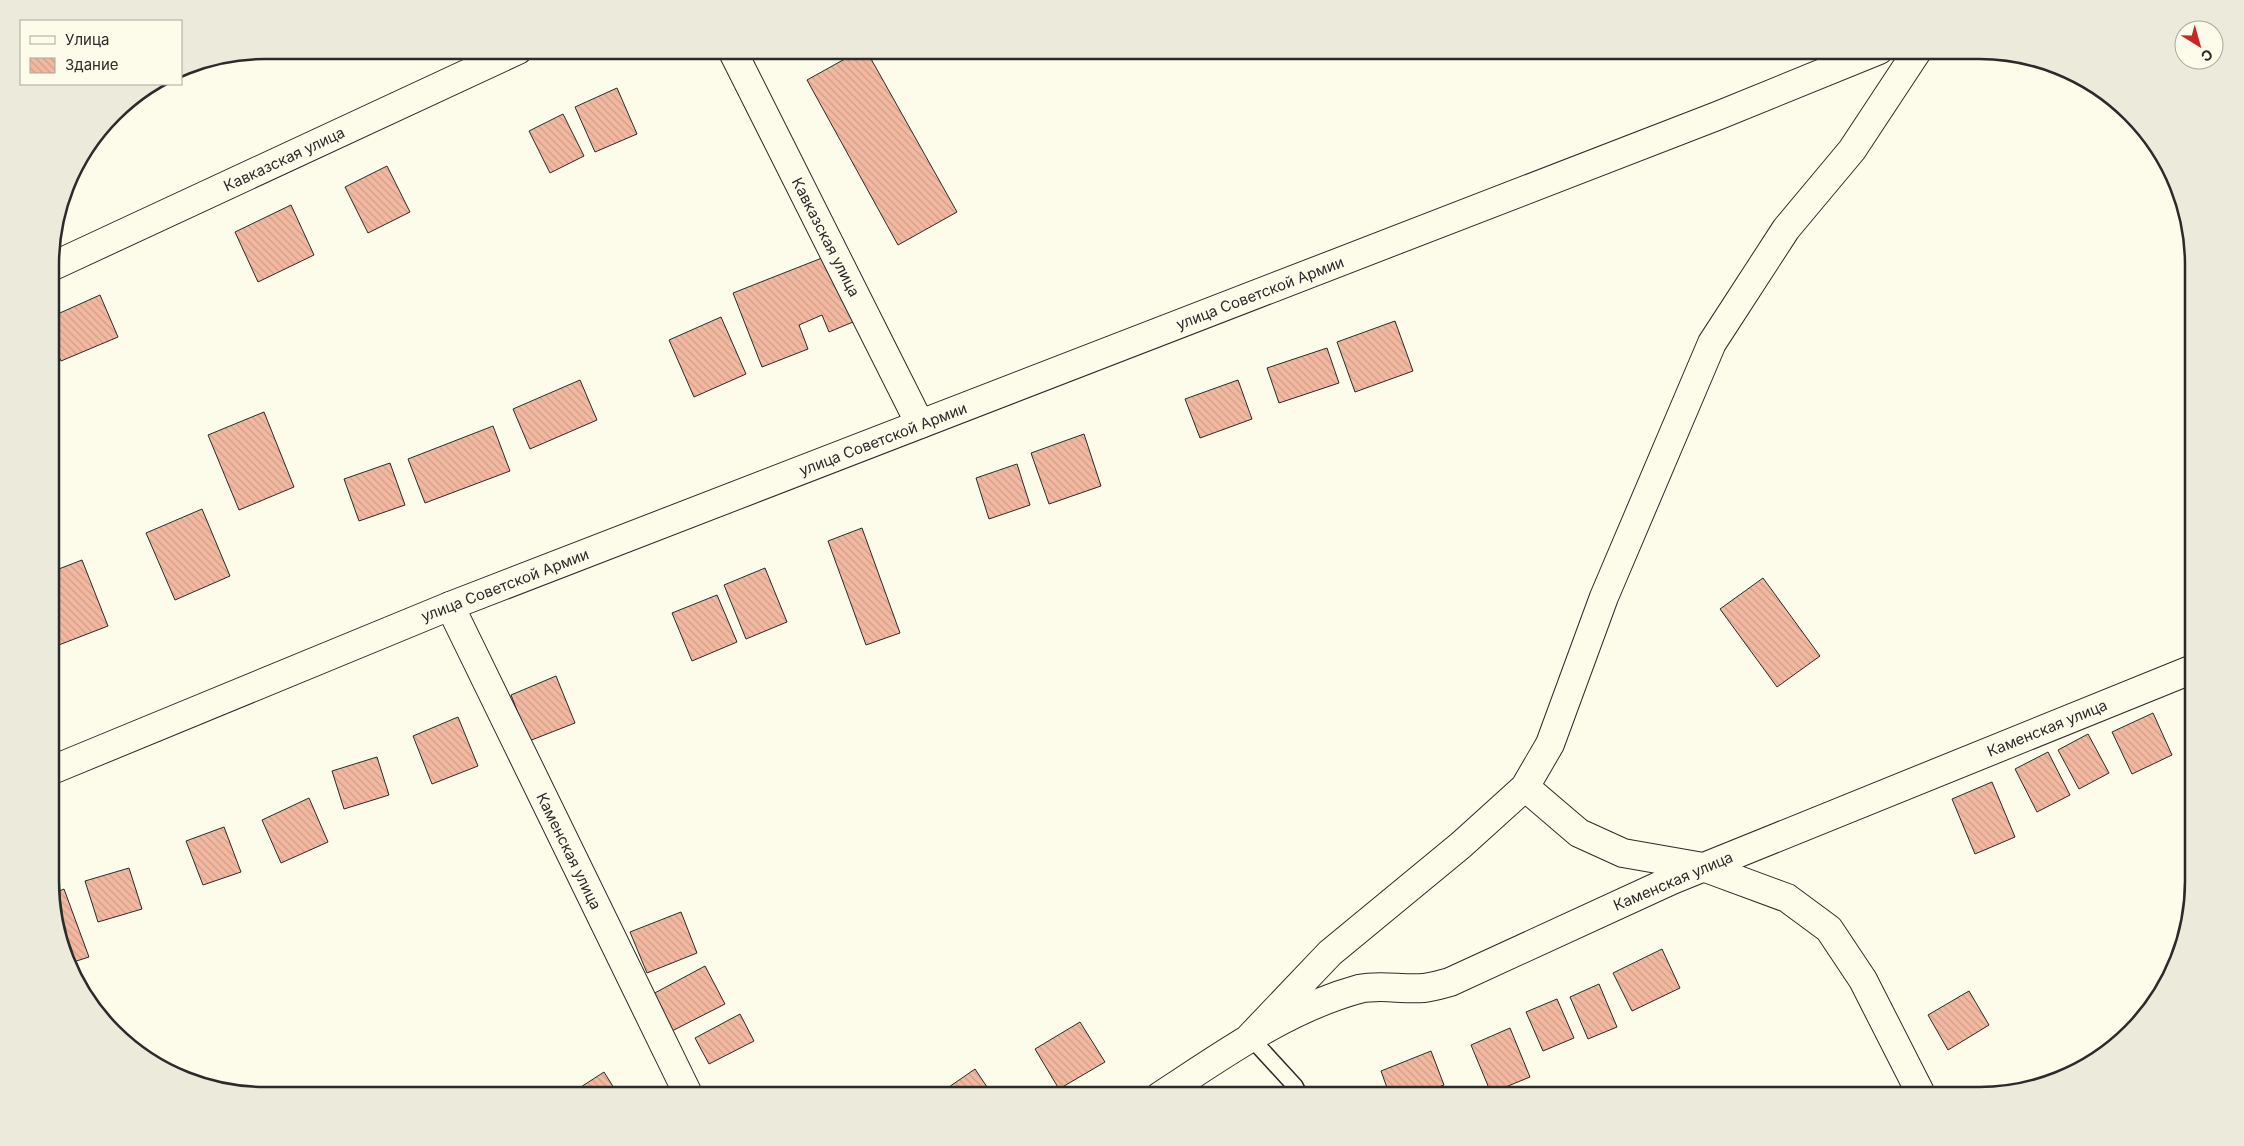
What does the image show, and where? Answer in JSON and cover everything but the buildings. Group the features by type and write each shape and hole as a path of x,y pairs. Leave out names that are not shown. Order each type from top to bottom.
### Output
{"street":[{"name":"Кавказская улица","path":"59,263 499,59"},
{"name":"Кавказская улица","path":"737,59 920,424"},
{"name":"улица Советской Армии","path":"59,767 450,606 1717,116 1857,59"},
{"path":"1250,1037 1330,953 1461,845 1525,787 1550,744 1604,598 1712,343 1786,229 1852,150 1912,59"},
{"name":"Каменская улица","path":"450,606 685,1087"},
{"name":"Каменская улица","path":"1174,1087 1250,1037 1309,1007 1360,989 1390,986 1423,988 1450,982 1703,867 2185,672"},
{"path":"1525,787 1579,833 1623,853 1703,867 1787,898 1829,929 1863,980 1917,1087"}],"lane":[{"path":"1250,1037 1296,1087"}]}
